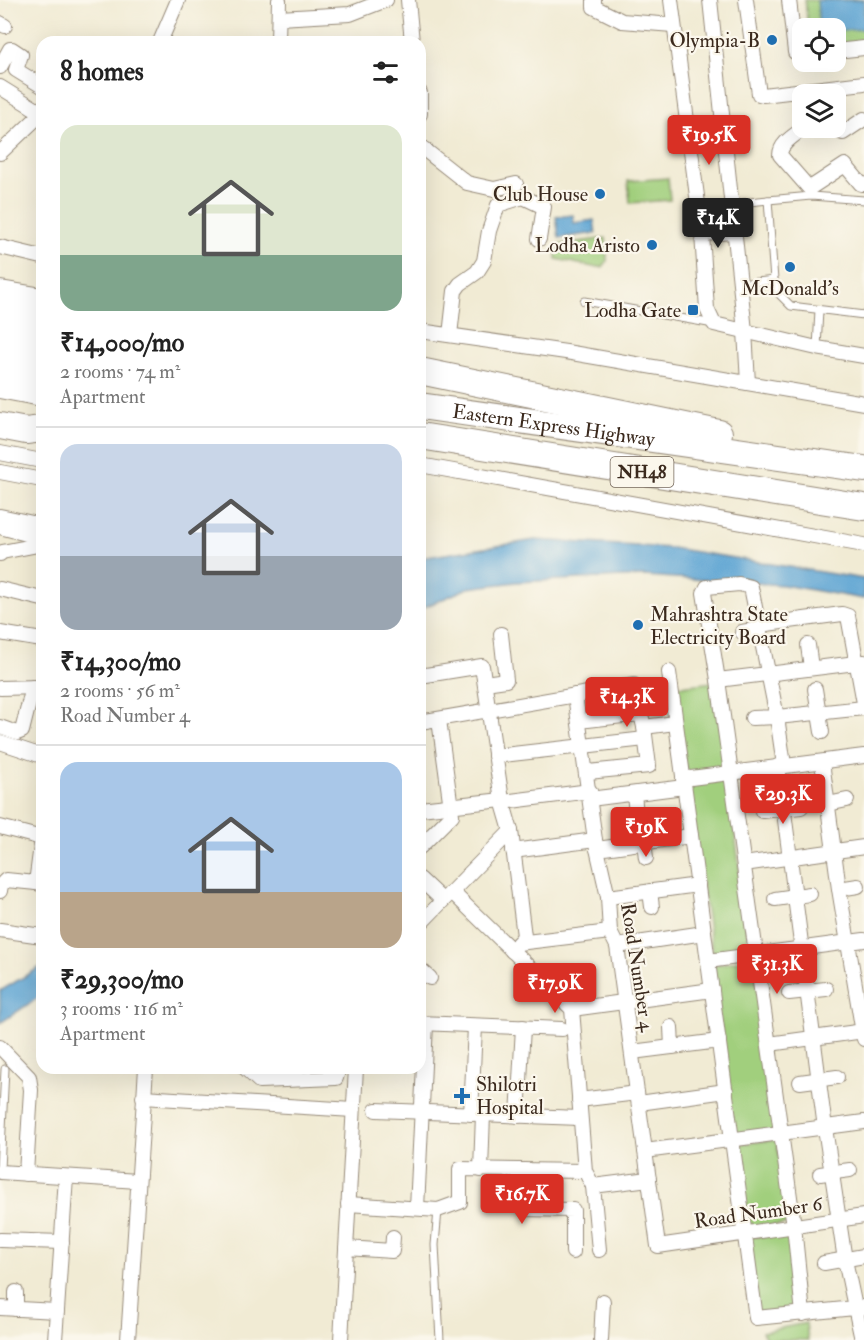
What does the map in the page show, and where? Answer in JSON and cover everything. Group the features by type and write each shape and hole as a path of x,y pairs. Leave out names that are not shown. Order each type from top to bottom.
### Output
{"highway":[{"path":"0,294 36,300"},
{"path":"0,318 36,324"},
{"path":"0,339 36,345"},
{"path":"0,363 36,370"},
{"path":"426,372 743,438 784,458"},
{"path":"0,385 36,392"},
{"name":"Eastern Express Highway","path":"426,407 864,470"},
{"path":"0,426 36,429"},
{"name":"Eastern Express Highway","path":"426,437 864,507"}],"street":[{"path":"163,36 178,0"},
{"path":"278,36 279,0"},
{"path":"279,18 350,14 386,0"},
{"path":"408,0 411,36"},
{"path":"594,0 594,7 622,21 673,25"},
{"path":"671,0 702,234 707,309 714,324 817,348 864,356"},
{"path":"710,0 745,331 748,383"},
{"path":"746,0 759,94 864,83"},
{"path":"789,0 792,26"},
{"path":"846,50 864,48"},
{"path":"0,67 12,49 21,55 16,70 36,82"},
{"path":"0,81 36,102"},
{"path":"0,87 36,103"},
{"path":"0,153 36,111"},
{"path":"846,131 864,119"},
{"path":"792,138 782,146 780,155 808,188 845,165 861,184 864,184"},
{"path":"426,151 467,183 494,189 516,184"},
{"path":"450,335 455,291 460,284 477,272 484,261 489,231 498,205 523,197 544,207 539,239"},
{"path":"702,234 734,232"},
{"path":"0,247 36,256"},
{"path":"426,332 566,352 864,403"},
{"path":"0,453 36,460"},
{"path":"426,466 864,545"},
{"path":"0,472 36,479"},
{"path":"0,516 36,524"},
{"path":"0,527 36,536"},
{"path":"0,554 36,546"},
{"path":"803,1314 794,1226 704,593 706,587 739,584 751,587 766,673 777,717 783,809 815,1038 825,1128 826,1174 838,1220 844,1260 860,1307 862,1340"},
{"path":"0,589 36,597"},
{"path":"742,632 759,627 842,614 848,616 861,662 864,703"},
{"path":"0,633 36,639"},
{"path":"485,683 506,680 501,634"},
{"path":"808,645 811,668"},
{"path":"718,680 861,662"},
{"path":"426,675 482,666 502,801 511,831 524,936 515,947"},
{"path":"669,672 756,1318 860,1307"},
{"path":"426,721 634,685 649,766 588,772"},
{"path":"0,688 36,687"},
{"path":"815,689 822,732"},
{"path":"0,728 22,731 36,692"},
{"name":"Road Number 4","path":"575,695 588,772 596,844 608,897 610,932 617,946 658,1246"},
{"path":"752,718 864,708"},
{"path":"426,841 452,815 439,720"},
{"path":"579,721 643,727"},
{"path":"495,756 582,745 643,727 675,723"},
{"path":"0,742 36,754"},
{"path":"426,809 502,801 634,794 730,772 864,756"},
{"path":"769,1044 864,1034 860,982 848,942 822,762"},
{"path":"634,794 636,814"},
{"path":"828,804 847,800"},
{"path":"762,811 801,807"},
{"path":"0,827 36,836"},
{"path":"426,917 445,894 511,831"},
{"path":"513,851 644,842 691,836"},
{"path":"644,842 646,858"},
{"path":"744,864 864,847"},
{"path":"0,891 1,885 6,880 36,883"},
{"path":"426,883 445,894 515,947 572,1009 585,1171 593,1186 599,1250"},
{"path":"608,897 698,885"},
{"path":"839,889 858,886"},
{"path":"650,891 652,907"},
{"path":"775,899 810,894"},
{"path":"0,930 36,935"},
{"path":"515,947 610,932"},
{"path":"617,946 656,947 704,933"},
{"path":"708,960 864,939"},
{"path":"789,993 826,989"},
{"path":"572,1009 712,990"},
{"path":"426,1024 562,1029"},
{"path":"475,1026 477,1114 482,1170"},
{"path":"518,1116 523,1028"},
{"path":"671,1028 672,1047"},
{"path":"632,1052 719,1041"},
{"path":"0,1047 29,1077 26,1174"},
{"path":"128,1340 145,1074"},
{"path":"251,1074 260,1081 336,1078 337,1074"},
{"path":"341,1340 356,1074"},
{"path":"417,1208 422,1074"},
{"path":"800,1082 837,1077"},
{"path":"579,1100 726,1091"},
{"path":"143,1097 353,1110"},
{"path":"376,1110 580,1118"},
{"path":"645,1152 864,1122"},
{"path":"348,1204 438,1210 460,1202 460,1169 585,1171"},
{"path":"524,1170 524,1209 573,1210 573,1252"},
{"path":"826,1174 850,1170"},
{"path":"0,1171 138,1181"},
{"path":"55,1340 66,1177"},
{"path":"593,1186 649,1179"},
{"name":"Road Number 6","path":"658,1246 864,1216"},
{"path":"391,1266 393,1237"},
{"path":"0,1239 17,1243 62,1242"},
{"path":"346,1248 392,1251"},
{"path":"824,1263 864,1256"},
{"path":"16,1292 16,1309"},
{"path":"601,1340 603,1301"},
{"path":"0,1308 57,1311"}],"lane":[{"path":"731,204 811,196 864,200"},
{"path":"768,200 774,280 779,294 791,306 864,315"},
{"path":"739,284 774,280"},
{"path":"584,301 714,324"},
{"path":"817,348 819,310"},
{"path":"0,1171 5,1069"},
{"path":"438,1210 435,1245 440,1340"}],"green space":[{"path":"805,0 864,0 864,45 846,47 846,18 807,18"},
{"path":"668,178 670,200 630,203 628,181"},
{"path":"606,238 607,261 603,267 556,259 557,245"},
{"path":"713,682 728,771 686,775 674,687"},
{"path":"728,777 750,953 713,957 687,784"},
{"path":"753,958 778,1131 733,1137 713,965"},
{"path":"776,1140 793,1223 748,1229 735,1144"},
{"path":"793,1234 800,1311 757,1313 748,1237"},
{"path":"806,1323 808,1340 767,1340 762,1332"}],"water":[{"path":"817,0 864,0 864,29 846,30 846,18 818,18"},
{"path":"573,215 574,223 594,220 596,233 559,238 556,217"},
{"path":"535,540 672,548 864,579 864,599 783,585 644,576 516,582 468,588 426,606 426,557"},
{"path":"36,970 36,999 0,1023 0,991"}],"place":[{"name":"Olympia-B","path":"772,40"},
{"name":"Club House","path":"600,194"},
{"name":"Lodha Aristo","path":"652,245"},
{"name":"McDonald's","path":"790,267"},
{"name":"Lodha Gate","path":"693,310"},
{"name":"Mahrashtra State Electricity Board","path":"638,625"},
{"name":"Shilotri Hospital","path":"462,1096"}]}
